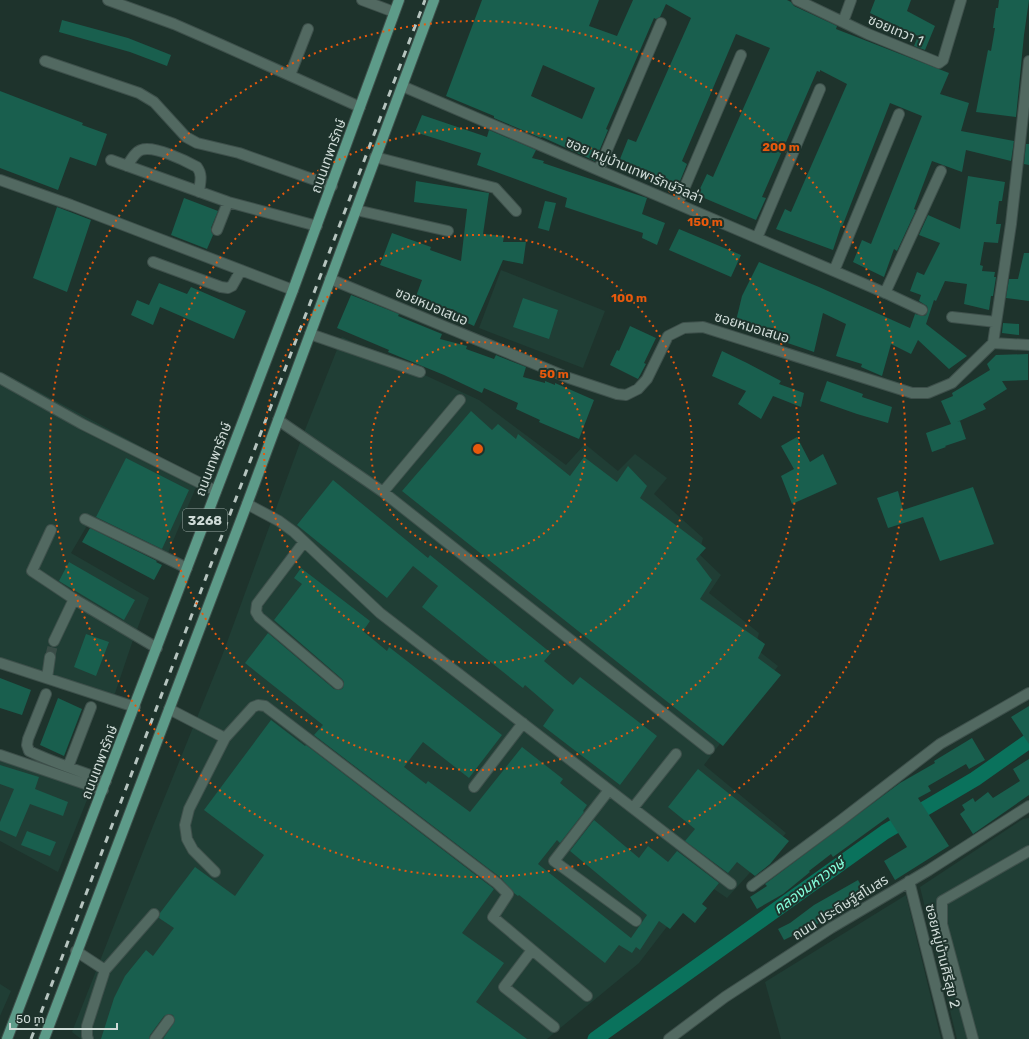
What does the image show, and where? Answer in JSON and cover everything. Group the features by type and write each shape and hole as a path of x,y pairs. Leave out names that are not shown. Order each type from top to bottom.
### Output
{"main road":[{"name":"ถนนเทพารักษ์","path":"7,1039 105,786 293,290 399,0"},
{"name":"3268","path":"44,1039 76,951 247,504 434,0"}],"street":[{"path":"108,0 181,27 360,107"},
{"path":"362,0 394,12"},
{"name":"ซอยเทวา 1","path":"797,0 843,22 939,63 942,62 961,0"},
{"path":"843,22 851,0"},
{"path":"599,169 661,23"},
{"path":"290,75 308,28"},
{"path":"678,204 741,55"},
{"path":"45,61 139,92 154,102 186,137 197,143 239,153 332,186"},
{"path":"1029,62 1011,224 993,343 1029,345"},
{"name":"ซอย หมู่บ้านเทพารักษ์วิลล่า","path":"402,86 599,169 922,310"},
{"path":"757,238 820,89"},
{"path":"834,271 899,114"},
{"path":"127,166 140,150 155,149 198,167 201,179 199,192"},
{"path":"375,157 495,188 516,211"},
{"path":"111,160 228,202 317,226"},
{"path":"885,293 941,171"},
{"path":"0,180 71,204 293,290"},
{"path":"217,230 228,202"},
{"path":"356,210 448,231"},
{"path":"153,262 220,287 228,288 232,286 240,270"},
{"name":"ซอยหมอเสนอ","path":"330,279 569,378 617,394 626,395 638,389 647,379 668,336 684,328 703,327 912,393 928,393 952,383 993,343"},
{"path":"952,317 996,322"},
{"path":"310,334 420,372"},
{"path":"0,378 82,424 216,491"},
{"path":"383,492 460,400"},
{"path":"278,420 383,492 709,749"},
{"path":"247,504 279,521 304,542 380,613 731,884"},
{"path":"85,518 187,568"},
{"path":"51,530 32,571 74,599 157,648"},
{"path":"304,542 257,604 256,612 259,617 338,684"},
{"path":"54,641 74,599"},
{"path":"47,678 50,657"},
{"path":"0,662 135,707"},
{"path":"752,886 940,744 1029,693"},
{"path":"46,694 27,745 29,751 56,764 68,766 105,786"},
{"path":"215,872 193,850 187,839 185,825 189,809 225,738 253,707 258,705 265,706 497,883 508,894 493,917 587,996"},
{"path":"68,766 91,707"},
{"path":"169,709 225,738"},
{"path":"474,787 523,723"},
{"path":"633,808 676,754"},
{"path":"0,755 105,786"},
{"path":"609,790 554,861 636,921"},
{"name":"ถนน ประดิษฐ์สโมสร","path":"669,1039 725,997 830,928 928,870 1029,806"},
{"path":"973,1039 942,924 942,901 1029,851"},
{"name":"ซอยหมู่บ้านศิรีสุข 2","path":"909,880 949,1039"},
{"path":"88,1039 87,1026 105,970 154,914"},
{"path":"532,950 504,987 554,1027"},
{"path":"76,951 105,970"},
{"path":"155,1039 168,1020"}],"shaded area":[{"path":"501,270 605,311 583,368 479,328"},
{"path":"342,337 479,400 566,465 585,444 618,471 635,454 667,478 654,494 703,538 699,554 721,575 709,593 759,633 755,648 778,666 704,765 786,833 727,898 702,881 639,963 547,1039 81,1039 72,1032 222,656 301,440"},
{"path":"0,371 200,478 164,562 88,524 71,553 149,598 111,705 0,668"},
{"path":"0,757 93,785 58,872 0,841"},
{"path":"1029,818 1029,1039 957,1039 920,887 1023,819"},
{"path":"906,895 941,1039 781,1039 765,982"},
{"path":"0,984 11,991 0,1016"}],"building":[{"path":"482,0 599,0 589,26 617,36 633,0 787,0 794,6 837,26 836,29 949,73 940,94 969,103 961,131 1014,141 1011,161 966,150 962,172 932,161 914,209 916,210 897,251 894,249 884,277 853,262 862,240 871,244 922,116 890,103 842,227 841,226 833,250 776,229 785,209 791,212 847,84 820,70 820,72 817,71 762,197 766,198 756,220 697,195 707,174 713,177 770,48 736,34 682,161 687,164 678,186 620,159 628,139 636,142 691,18 666,4 660,17 656,19 654,18 606,129 608,130 595,161 446,96","holes":["543,65 595,88 582,119 531,96"]},
{"path":"875,0 911,0 907,11 935,26 925,50 914,46 918,36 870,13"},
{"path":"999,0 1029,0 1016,117 976,112 988,50 991,51 995,28 993,28 996,8 998,8"},
{"path":"62,20 128,38 171,55 167,66 130,52 59,32"},
{"path":"0,91 83,123 82,125 107,134 96,166 70,157 58,190 0,168"},
{"path":"422,115 487,137 489,130 536,150 532,158 544,161 543,163 647,198 642,214 665,223 657,245 642,238 643,233 565,207 567,198 477,165 481,153 415,132"},
{"path":"1026,144 1029,144 1029,165 1024,164"},
{"path":"968,176 1005,182 1002,201 999,201 996,224 1001,224 998,243 984,242 980,265 983,266 982,271 995,272 994,277 996,277 989,310 964,304 967,284 945,281 936,301 934,300 926,324 967,356 949,369 918,340 911,354 891,344 882,376 861,367 862,364 836,356 846,324 823,313 814,352 735,325 742,296 759,262 910,328 915,314 923,316 926,315 928,310 927,306 919,301 921,295 910,291 917,272 924,275 940,243 919,235 928,215 960,229"},
{"path":"416,181 489,193 483,234 504,236 503,242 526,242 523,264 503,260 474,326 415,299 422,280 380,265 392,233 431,247 430,250 461,261 467,209 414,202"},
{"path":"184,198 218,211 211,228 213,235 207,249 171,235"},
{"path":"545,201 556,203 549,231 538,228"},
{"path":"57,207 91,220 67,292 33,278"},
{"path":"679,229 741,255 731,277 669,250"},
{"path":"1024,253 1029,253 1029,301 1006,298 1009,279 1018,279"},
{"path":"159,283 187,294 191,287 246,311 234,339 160,307 153,325 131,315 137,300 149,305"},
{"path":"351,295 399,314 398,316 442,334 440,339 467,346 466,349 494,359 496,355 526,367 523,377 545,383 545,381 555,385 555,383 594,400 579,439 539,422 540,420 516,409 518,403 484,388 482,393 337,328"},
{"path":"523,298 558,310 549,339 513,327"},
{"path":"1003,323 1019,324 1019,335 1002,333"},
{"path":"630,326 656,338 644,363 646,364 638,379 610,365 617,350 619,351"},
{"path":"722,351 781,381 779,384 804,393 801,407 773,396 761,419 738,404 746,391 712,376"},
{"path":"1028,354 1028,380 1002,381 1007,389 983,404 986,409 957,422 960,421 966,439 932,452 926,433 951,424 941,401 953,396 952,393 990,370 987,364 996,355"},
{"path":"827,381 863,394 862,397 892,407 888,423 820,401"},
{"path":"471,411 492,430 498,424 516,439 518,434 570,476 584,457 617,482 628,466 647,486 640,498 706,548 696,559 712,580 700,599 765,644 758,658 781,675 723,746 402,491"},
{"path":"797,437 810,462 823,454 837,484 792,504 781,476 794,469 781,446"},
{"path":"126,458 189,490 162,549 96,517"},
{"path":"333,480 428,558 430,555 551,653 544,661 573,685 580,677 657,736 620,785 543,726 554,710 525,685 523,688 422,607 438,586 413,566 387,598 297,525"},
{"path":"973,487 994,544 940,561 923,517 888,528 877,498 898,491 903,510"},
{"path":"90,528 157,561 156,562 162,565 154,580 82,542"},
{"path":"69,562 135,600 124,620 59,581"},
{"path":"301,568 370,621 363,631 387,651 389,647 502,735 469,778 423,742 404,767 426,784 428,781 470,812 522,747 563,779 560,783 587,805 583,811 584,812 560,843 557,840 538,864 631,938 647,915 570,851 594,820 639,858 648,846 668,862 677,851 719,883 702,904 707,908 695,923 683,913 670,929 659,921 640,950 636,947 632,953 619,945 605,963 519,895 518,896 514,893 501,878 314,735 323,725 245,663 268,633 334,689 340,690 343,688 344,682 342,679 274,620 302,584 294,578"},
{"path":"86,634 109,642 96,676 74,667"},
{"path":"0,678 31,690 22,715 0,708"},
{"path":"58,698 82,709 64,756 40,745"},
{"path":"1029,706 1029,744 1011,717"},
{"path":"271,720 305,746 306,745 494,889 462,933 504,963 476,1002 527,1039 163,1039 175,1021 173,1015 169,1014 164,1016 150,1035 149,1039 101,1039 114,998 125,976 146,950 153,956 174,928 159,918 160,913 195,867 235,896 264,855 204,810"},
{"path":"972,738 985,760 969,769 966,764 928,786 931,791 918,798 949,846 895,880 884,861 907,847 888,817 833,857 831,854 783,894 757,909 750,897 767,886 765,884 900,783 935,763 934,761"},
{"path":"1029,759 1029,795 973,834 960,814 965,810 962,805 973,798 975,802 988,792 993,798 1020,781 1013,769"},
{"path":"0,765 39,777 35,789 68,802 63,816 30,804 16,837 0,830 0,822 14,789 0,784"},
{"path":"698,769 789,841 770,864 755,876 737,862 728,873 685,841 695,829 668,807"},
{"path":"27,831 56,842 50,856 21,845"},
{"path":"858,880 867,897 846,908 845,906 804,934 802,931 784,940 778,929 790,923 814,905"}],"waterway":[{"name":"คลองมหาวงษ์","path":"595,1039 885,832 975,779 1029,741"}],"tunnel":[{"path":"50,657 54,641"}],"railway":[{"path":"31,1039 425,0"}]}
